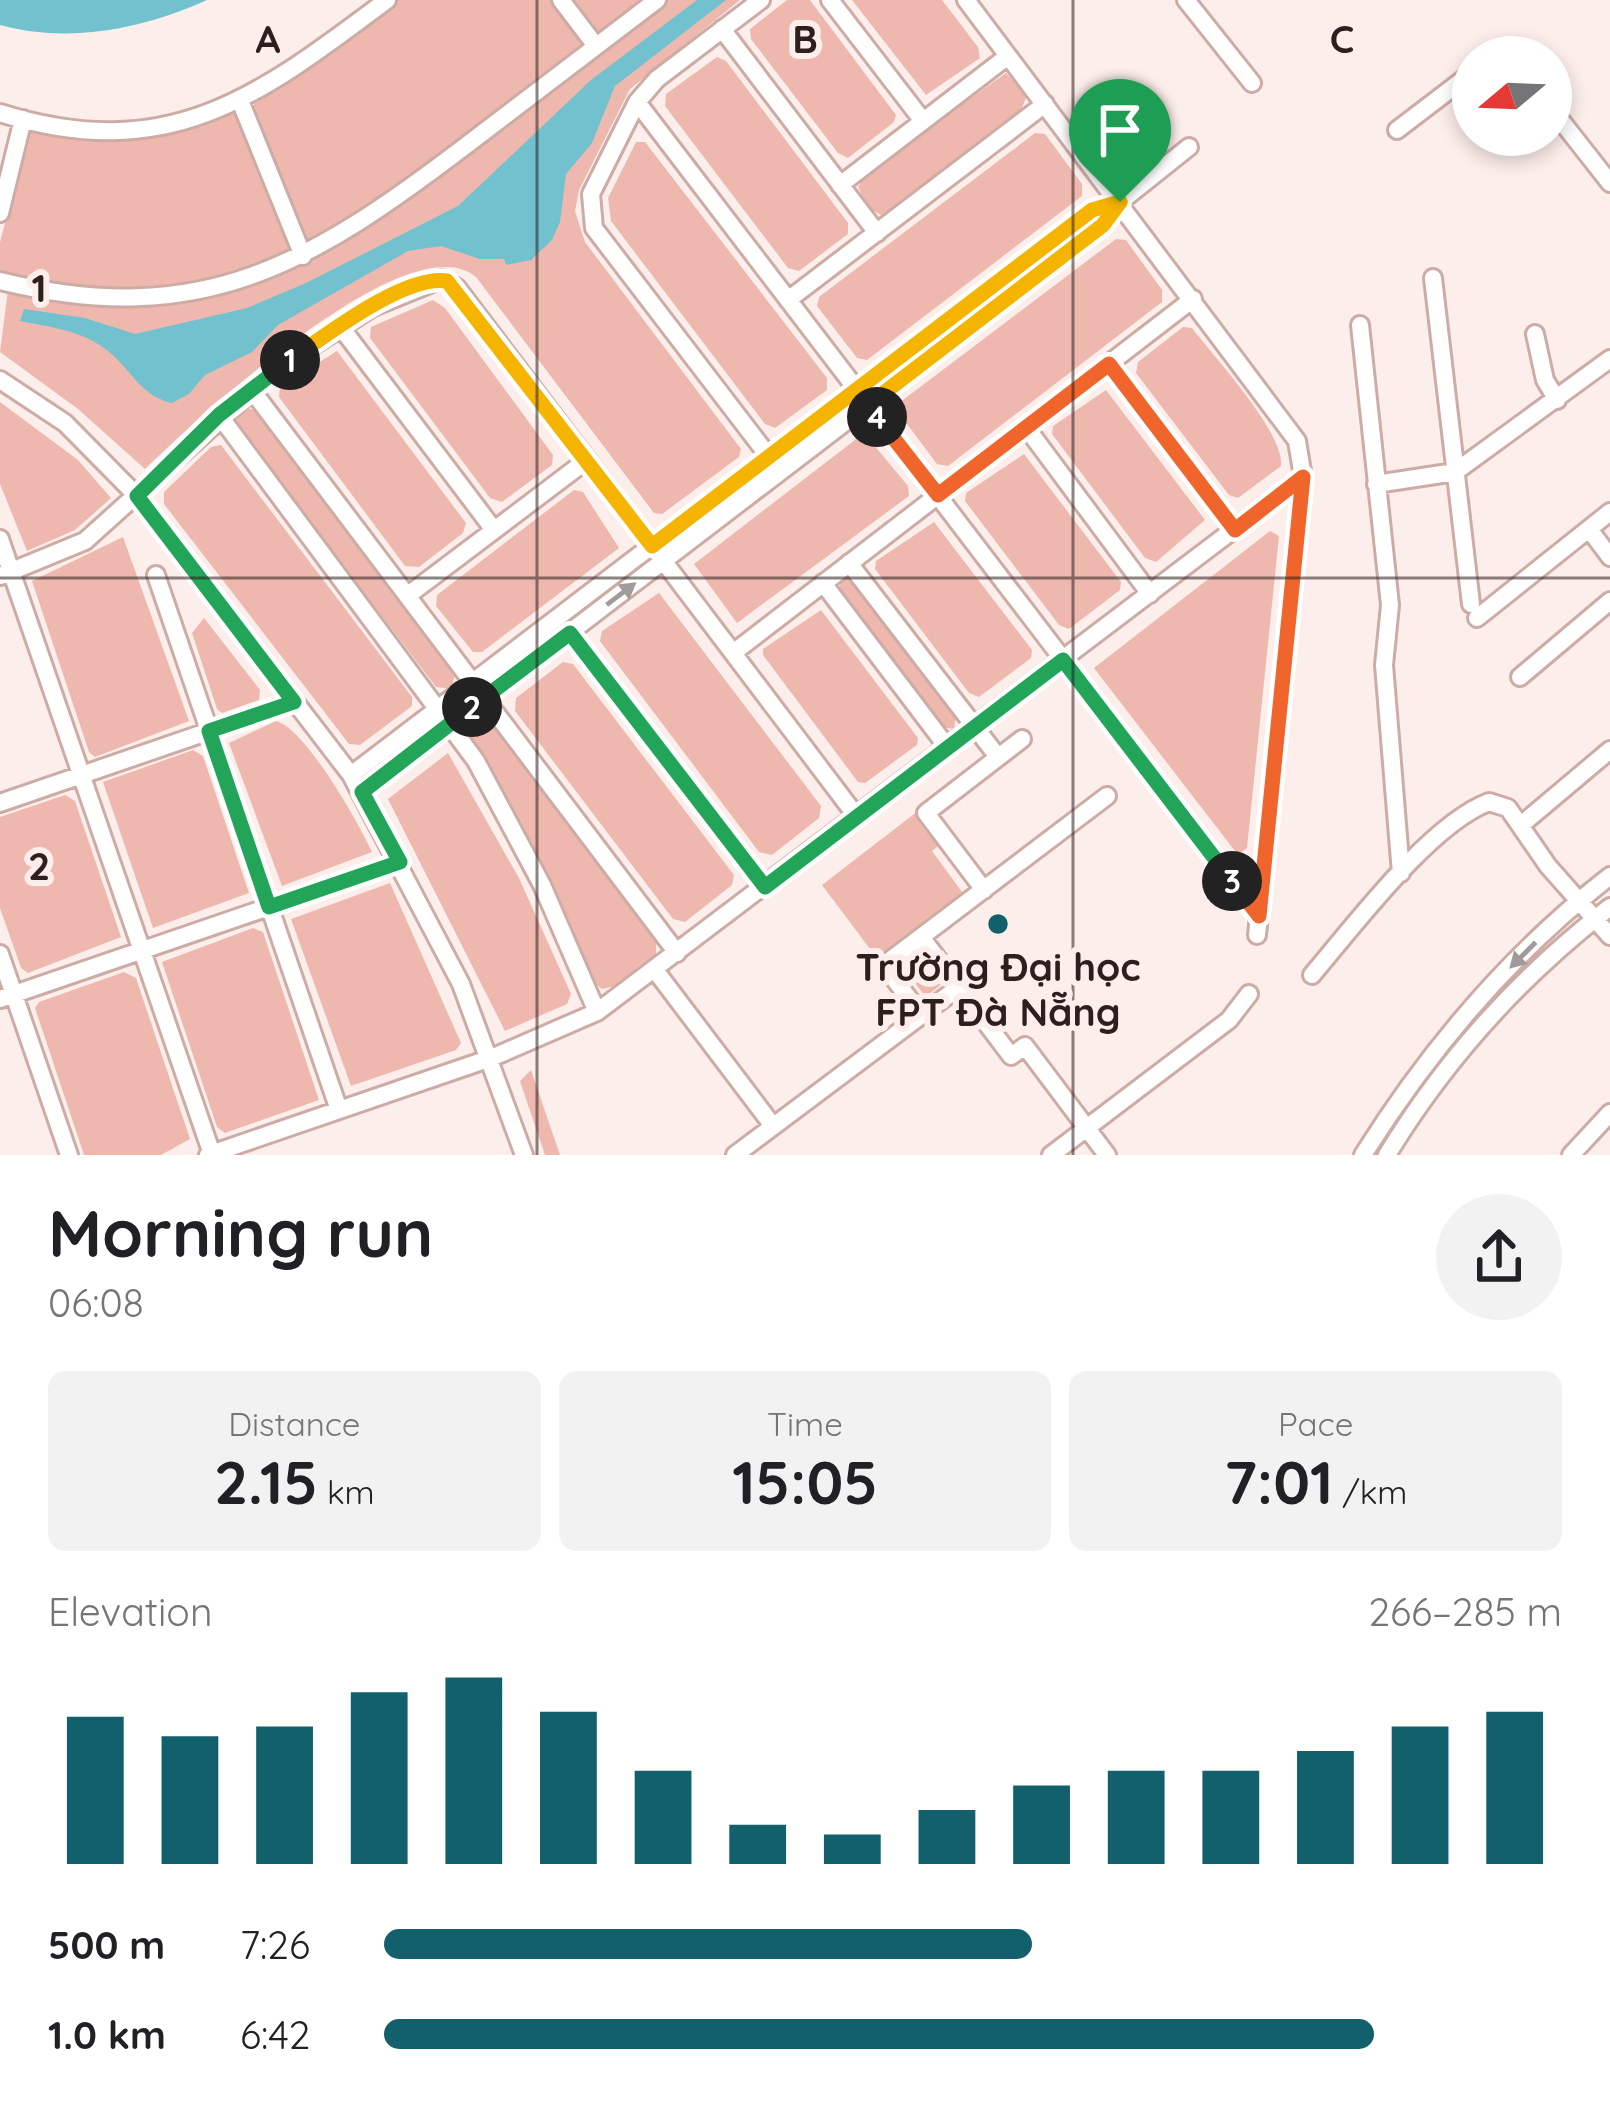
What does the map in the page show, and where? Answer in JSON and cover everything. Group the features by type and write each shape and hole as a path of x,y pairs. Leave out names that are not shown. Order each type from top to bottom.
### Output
{"street":[{"path":"0,113 128,130 183,122 241,103 387,0"},
{"path":"561,0 596,46"},
{"path":"0,281 82,295 148,296 232,282 303,256 375,214 657,0"},
{"path":"761,0 657,79 637,102 591,194 590,220 781,472"},
{"path":"830,0 923,121"},
{"path":"637,102 1063,660 1258,926 1303,477 1291,429 965,0"},
{"path":"1186,0 1252,83"},
{"path":"722,29 877,232"},
{"path":"840,185 1008,56"},
{"path":"1397,130 1452,88"},
{"path":"241,103 303,256"},
{"path":"788,300 1045,104"},
{"path":"0,213 23,119"},
{"path":"1572,135 1610,183"},
{"path":"351,775 769,456 862,397 1103,225 1120,202 1189,147"},
{"path":"1432,278 1474,611 1610,512"},
{"path":"6,574 85,541 219,415 340,326 418,285 437,280 452,284 857,817"},
{"path":"733,652 1193,299"},
{"path":"1360,325 1390,605 1384,665 1400,873"},
{"path":"340,326 494,530"},
{"path":"1534,334 1545,380 1557,400"},
{"path":"1376,484 1454,472 1610,358"},
{"path":"1109,364 1235,530"},
{"path":"0,380 65,424 137,496 351,775 400,862 491,1058 524,1155"},
{"path":"250,389 677,953"},
{"path":"362,792 781,472 862,397"},
{"path":"219,415 452,723 520,840 597,1012"},
{"path":"1027,427 1150,594"},
{"path":"407,596 587,460"},
{"path":"0,538 6,574 81,775 210,1154 491,1058 597,1012 1303,477"},
{"path":"1589,530 1610,556"},
{"path":"849,563 998,757"},
{"path":"156,575 339,1110"},
{"path":"823,584 948,748"},
{"path":"1520,676 1610,602"},
{"path":"570,633 765,887"},
{"path":"0,803 294,702"},
{"path":"984,890 926,813 1022,739"},
{"path":"1521,825 1610,750"},
{"path":"921,1015 884,965 1107,796"},
{"path":"1312,975 1400,873 1490,802 1508,808 1579,900 1603,913 1610,936"},
{"path":"1398,841 1412,853 1422,853"},
{"path":"7,996 400,862"},
{"path":"1363,1155 1443,1038 1579,900 1610,877"},
{"path":"1387,1155 1472,1038 1514,991 1603,913"},
{"path":"922,937 1011,1057 1025,1046 1107,1155"},
{"path":"0,954 7,996 69,1155"},
{"path":"656,970 773,1126"},
{"path":"735,1155 959,987"},
{"path":"1051,1155 1229,1020 1249,994"},
{"path":"1571,1155 1610,1113"},
{"path":"1585,1137 1600,1155"}],"shaded area":[{"path":"396,0 553,0 581,38 581,48 377,207 306,242 253,114 254,104"},
{"path":"568,0 647,0 599,32"},
{"path":"667,0 740,0 630,89 579,190 575,211 585,242 741,449 739,457 662,514 654,513 476,277 444,267 403,276 304,334 145,469 78,409 0,352 8,290 46,297 244,285 312,260 368,227"},
{"path":"787,0 810,0 896,115 894,122 848,158 838,153 751,39 750,29"},
{"path":"852,0 942,0 978,47 980,58 926,95"},
{"path":"717,57 726,61 848,223 848,234 799,271 788,268 665,106 666,94"},
{"path":"1006,73 1027,95 1020,113 890,213 881,215 867,207 858,187 867,173"},
{"path":"235,113 291,251 217,276 148,287 77,285 0,274 0,242 30,131 192,125"},
{"path":"1035,133 1045,134 1082,184 1082,196 867,360 857,358 817,306 819,297"},
{"path":"636,142 645,142 827,378 827,390 775,428 765,424 611,221 608,198"},
{"path":"1116,239 1126,240 1162,290 1162,302 948,466 937,464 898,412 899,403"},
{"path":"433,300 445,308 553,455 552,465 502,502 490,498 370,338 371,327"},
{"path":"1183,327 1192,328 1246,395 1279,452 1281,466 1238,498 1229,495 1136,373 1138,362"},
{"path":"337,351 466,523 463,533 419,567 405,566 279,397 280,387"},
{"path":"1106,390 1205,520 1156,562 1145,558 1052,434 1053,426"},
{"path":"0,402 78,460 111,498 75,530 27,551 0,484"},
{"path":"244,407 258,411 455,672 452,689 436,687 237,426 236,414"},
{"path":"864,433 908,486 909,496 737,623 694,564"},
{"path":"221,445 412,697 412,706 360,745 349,744 164,504 164,492 211,447"},
{"path":"1024,454 1121,582 1120,590 1069,629 1059,625 965,501 966,493"},
{"path":"574,490 583,492 619,548 482,652 473,652 436,606 437,595"},
{"path":"934,522 1032,650 1031,658 979,697 969,693 875,569 876,561"},
{"path":"1270,531 1279,536 1247,848 1238,855 1094,668"},
{"path":"123,537 189,721 95,757 89,752 32,581"},
{"path":"843,577 852,580 956,716 954,729 942,727 838,591"},
{"path":"659,593 821,806 819,818 772,855 759,852 600,641 602,631"},
{"path":"821,610 918,738 917,745 865,783 858,782 763,655 763,649"},
{"path":"204,618 260,690 259,700 222,713 217,709 192,633"},
{"path":"563,662 573,664 734,875 732,885 685,922 673,919 515,711 516,698"},
{"path":"483,714 656,938 656,958 616,986 602,989 594,983 535,852 469,734 468,721"},
{"path":"276,721 316,758 372,852 282,886 229,743"},
{"path":"193,750 203,756 249,893 153,928 103,782"},
{"path":"448,753 519,878 571,994 567,1004 505,1031 388,799"},
{"path":"65,795 75,801 121,937 28,973 21,968 0,908 0,817"},
{"path":"918,811 942,843 932,851 965,896 879,961 822,885"},
{"path":"390,883 461,1043 456,1050 351,1086 291,919"},
{"path":"253,928 263,932 319,1100 225,1133 217,1127 162,962"},
{"path":"917,946 944,982 926,997 914,982 906,988 889,967"},
{"path":"124,972 136,978 190,1139 161,1155 84,1155 35,1008 39,1002"},
{"path":"531,1070 560,1155 545,1155 520,1081"}],"water":[{"path":"0,0 207,0 131,26 53,33 0,25"},
{"path":"697,0 726,0 615,86 592,143 566,174 560,222 552,240 531,260 506,265 504,259 480,259 441,246 408,251 278,325 252,352 205,375 189,394 172,403 151,394 113,355 85,337 20,321 24,309 85,318 135,334 247,308 306,283 458,206 591,80"}],"place":[{"name":"Trường Đại học FPT Đà Nẵng","path":"998,924"}],"route":[{"path":"1120,202 1103,225 868,405 938,495 1109,364 1235,530 1303,477 1259,916 1063,660 765,887 570,633 362,792 400,862 269,907 209,731 294,702 137,496 219,415 351,319 418,285 442,280 457,288 652,546 1092,210 1120,202"}]}
